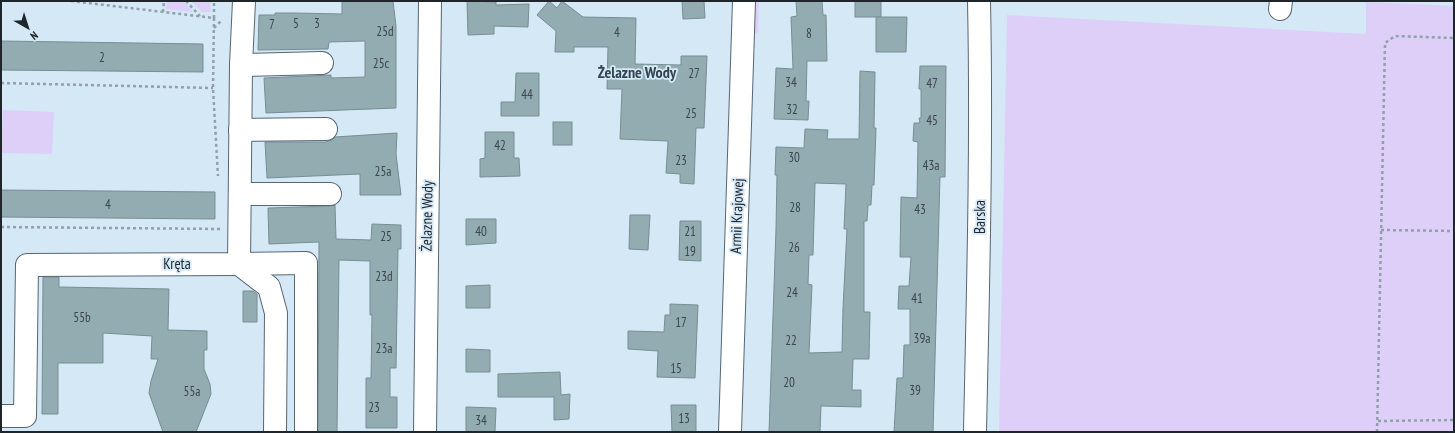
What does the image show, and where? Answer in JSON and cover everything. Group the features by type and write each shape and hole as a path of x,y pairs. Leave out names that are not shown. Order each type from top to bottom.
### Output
{"street":[{"path":"230,264 229,229 240,194 241,65 244,1"},
{"name":"Żelazne Wody","path":"425,432 430,1"},
{"name":"Armii Krajowej","path":"730,432 744,1"},
{"name":"Barska","path":"975,432 979,243 979,1"},
{"path":"241,65 322,63"},
{"path":"240,130 326,129"},
{"path":"240,194 330,194"},
{"path":"230,264 306,263 306,432"},
{"path":"230,264 269,287 276,313 275,432"},
{"name":"Kręta","path":"1,416 25,424 28,265 230,264"}],"path":[{"path":"72,1 214,18"},
{"path":"163,12 164,1"},
{"path":"186,1 200,16"},
{"path":"214,1 214,88 218,182"},
{"path":"1377,432 1385,43 1395,36 1454,38"},
{"path":"1,83 214,88"},
{"path":"1,227 229,229 230,264"},
{"path":"1382,230 1454,230"},
{"path":"1378,421 1454,420"}],"shaded area":[{"path":"167,1 183,1 193,12 166,9"},
{"path":"191,1 210,1 211,12 202,12"},
{"path":"752,1 759,1 758,33 756,34 752,32"},
{"path":"1366,2 1454,6 1454,432 999,432 1007,15 1366,34"},
{"path":"3,110 54,112 52,154 1,153"}],"building":[{"path":"342,1 393,1 396,26 396,108 266,113 264,78 331,75 331,78 365,77 365,41 329,42 328,49 258,50 259,15 275,15 275,13 342,14"},
{"path":"467,1 496,2 496,5 529,4 528,27 494,26 494,34 468,35"},
{"path":"549,1 557,8 562,1 583,17 636,18 635,64 681,65 681,56 707,56 704,128 696,128 694,184 680,183 680,174 666,173 668,141 620,139 622,89 607,89 608,47 574,47 574,52 555,52 556,31 537,15"},
{"path":"682,1 704,1 705,18 683,19"},
{"path":"796,1 822,1 823,15 826,15 827,61 807,61 806,101 809,101 808,120 774,119 776,68 793,69 791,17 797,16"},
{"path":"855,1 881,1 881,17 855,17"},
{"path":"876,17 907,17 906,52 876,52"},
{"path":"1,41 203,44 203,72 1,70"},
{"path":"920,66 946,66 945,177 940,177 933,432 894,432 897,378 903,378 904,345 910,345 910,309 898,309 899,286 909,286 911,257 900,257 901,197 917,198 918,142 913,141 914,123 920,123 919,118 921,118 921,89 919,89"},
{"path":"860,71 875,72 874,128 876,128 874,185 872,185 871,205 868,205 867,221 864,221 864,312 870,312 869,359 853,359 852,390 861,390 861,407 821,406 820,432 769,432 776,229 776,147 804,148 805,129 828,130 827,139 859,139","holes":["815,183 846,184 844,229 847,229 842,352 809,353 812,285 808,284 809,255 813,255"]},
{"path":"516,73 539,73 539,116 501,116 501,102 515,102"},
{"path":"553,122 572,122 572,145 553,145"},
{"path":"485,132 514,132 514,158 519,158 520,176 480,177 480,159 485,158"},
{"path":"397,133 396,154 401,195 360,195 360,174 267,178 265,142 326,142 335,137"},
{"path":"1,190 215,192 215,219 1,217"},
{"path":"335,205 336,239 371,240 372,224 401,225 401,249 398,249 396,368 390,368 390,397 397,397 397,428 366,428 366,378 371,378 372,315 370,315 370,261 339,260 337,432 318,432 319,242 269,244 268,208"},
{"path":"630,215 650,215 648,250 629,249"},
{"path":"466,219 496,219 496,243 466,245"},
{"path":"680,221 701,221 701,261 679,260"},
{"path":"43,277 59,277 59,287 169,289 168,330 207,331 207,350 204,350 204,369 210,384 211,394 196,432 163,432 149,393 158,359 151,359 152,336 103,333 103,363 58,363 58,414 42,414"},
{"path":"490,285 490,308 466,308 466,286"},
{"path":"243,291 253,291 257,294 257,322 243,322"},
{"path":"670,304 698,305 695,378 657,377 658,351 628,349 628,331 664,332 665,315 670,315"},
{"path":"466,349 490,350 490,372 466,372"},
{"path":"560,372 561,395 570,394 569,419 554,420 554,397 498,397 498,374"},
{"path":"671,405 696,405 696,432 672,432"},
{"path":"466,407 496,408 495,432 466,432"}],"district":[{"name":"Żelazne Wody","path":"637,72"}]}
